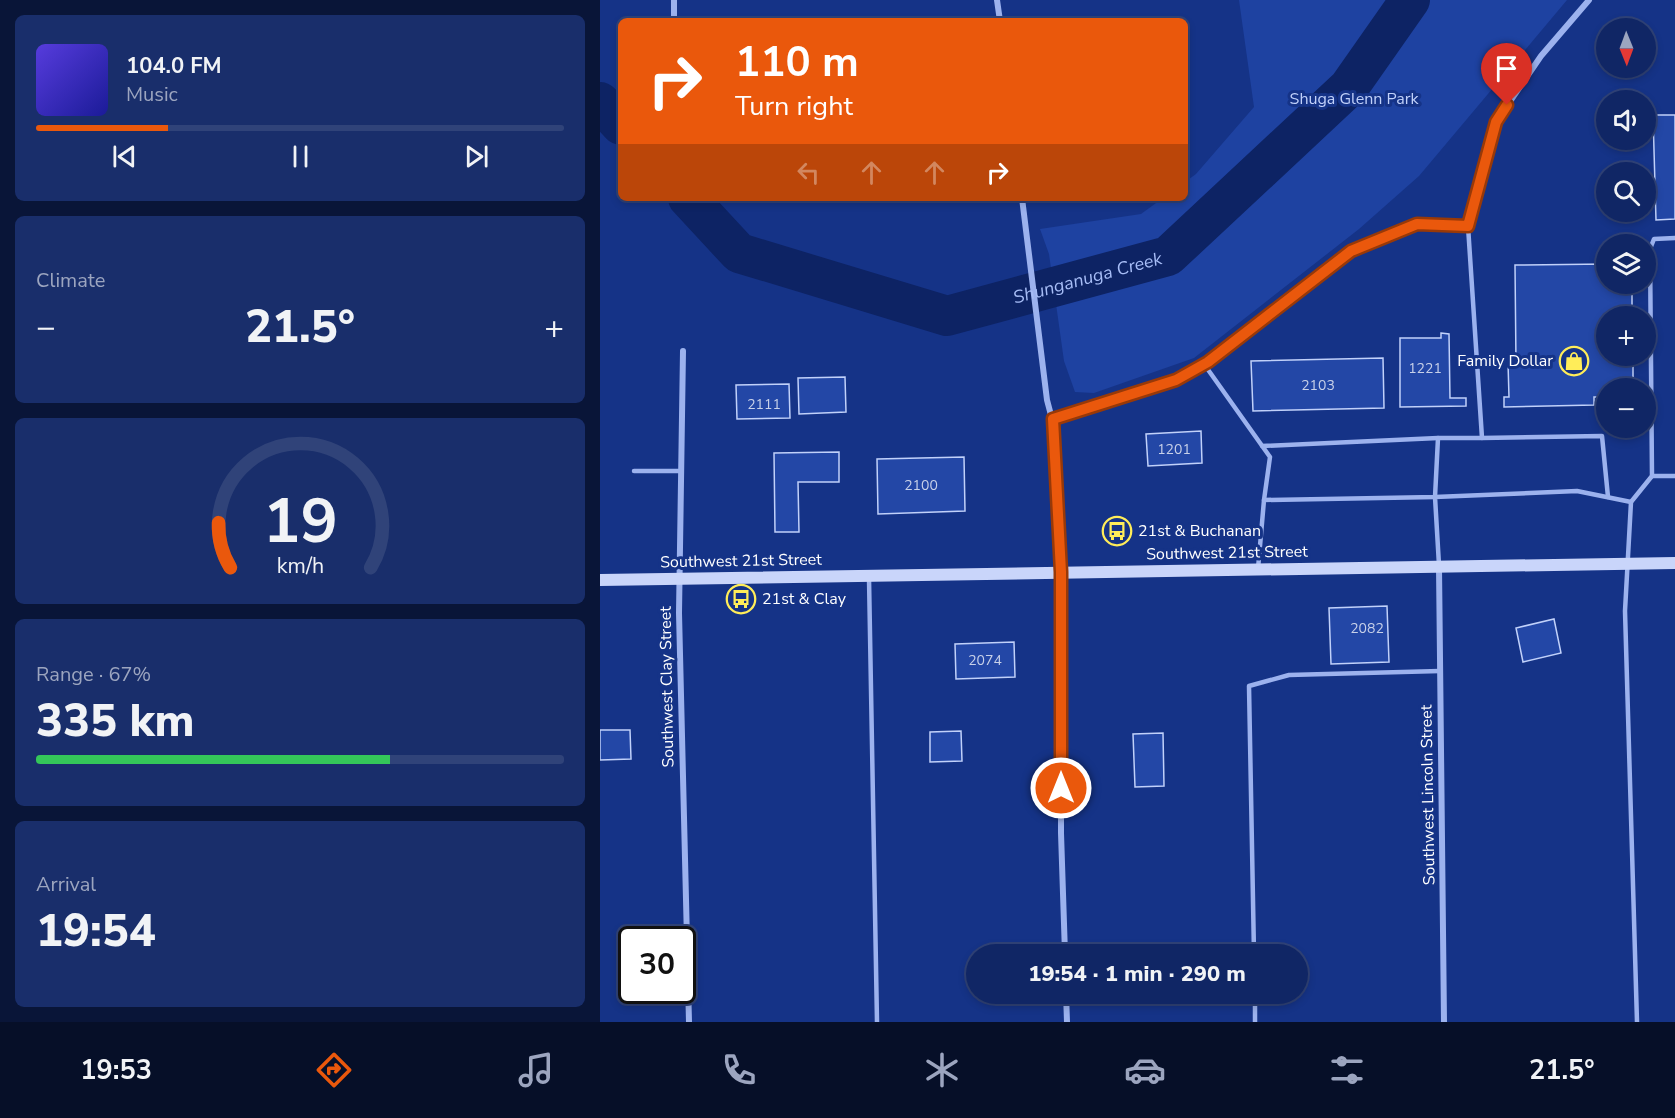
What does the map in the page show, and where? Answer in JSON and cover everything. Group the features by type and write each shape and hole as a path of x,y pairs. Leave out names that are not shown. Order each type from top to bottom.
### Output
{"main road":[{"name":"Southwest 21st Street","path":"600,580 1675,563"}],"street":[{"path":"674,0 674,17"},
{"path":"997,0 1000,18"},
{"path":"1468,226 1496,122 1541,56 1589,0"},
{"path":"1022,201 1044,374 1053,419 1061,572 1061,833 1065,944"},
{"name":"Southwest Clay Street","path":"683,351 679,578 689,1022"},
{"name":"Southwest Lincoln Street","path":"1439,567 1444,1022"},
{"path":"1066,1004 1067,1022"}],"lane":[{"path":"1053,419 1176,380 1204,364 1351,251 1417,224 1468,226 1482,438"},
{"path":"1637,1022 1625,611 1631,502 1652,476 1650,249 1654,239 1675,238"},
{"path":"1204,364 1270,457 1258,569"},
{"path":"1262,446 1438,438 1602,435 1608,497"},
{"path":"1438,438 1435,497 1439,567"},
{"path":"634,471 680,471"},
{"path":"1652,476 1675,476"},
{"path":"1264,500 1435,497 1577,491 1631,502"},
{"path":"869,575 877,1022"},
{"path":"1254,944 1249,686 1289,675 1440,671"},
{"path":"1255,1004 1255,1022"}],"green space":[{"name":"Shuga Glenn Park","path":"1239,0 1567,0 1419,176 1359,229 1194,358 1094,393 1075,392 1064,361 1049,254 1040,229 1141,214 1159,201 1188,201 1188,180 1196,174 1254,107"}],"building":[{"path":"1656,115 1675,115 1675,219 1656,220"},
{"path":"1596,264 1596,294 1632,294 1632,306 1596,306 1596,366 1633,366 1633,378 1596,378 1594,405 1504,407 1504,397 1509,397 1508,363 1516,363 1515,265"},
{"path":"1441,333 1449,334 1450,398 1466,398 1466,406 1400,407 1400,338 1441,338"},
{"path":"1383,358 1384,408 1253,411 1251,361"},
{"path":"845,377 846,412 799,414 798,378"},
{"path":"789,384 790,418 737,419 736,385"},
{"path":"1201,431 1202,463 1148,466 1146,434"},
{"path":"839,452 839,482 798,482 799,532 775,532 774,453"},
{"path":"964,457 965,511 878,514 877,459"},
{"path":"1387,606 1389,662 1331,664 1329,608"},
{"path":"1554,619 1561,653 1523,662 1516,628"},
{"path":"1014,642 1015,677 956,679 955,644"},
{"path":"600,730 630,730 631,759 600,760"},
{"path":"961,731 962,761 930,762 930,732"},
{"path":"1163,733 1164,786 1135,787 1133,734"}],"waterway":[{"name":"Shunganuga Creek","path":"691,201 739,253 947,316 1168,256 1349,87 1410,0"},
{"name":"Shunganuga Creek","path":"600,102 618,122"}],"place":[{"name":"Family Dollar","path":"1574,361"},
{"name":"21st & Buchanan","path":"1117,531"},
{"name":"21st & Clay","path":"741,599"}],"route":[{"path":"1061,788 1061,572 1053,419 1176,380 1208,362 1351,251 1417,224 1468,226 1496,122 1507,105"}]}
